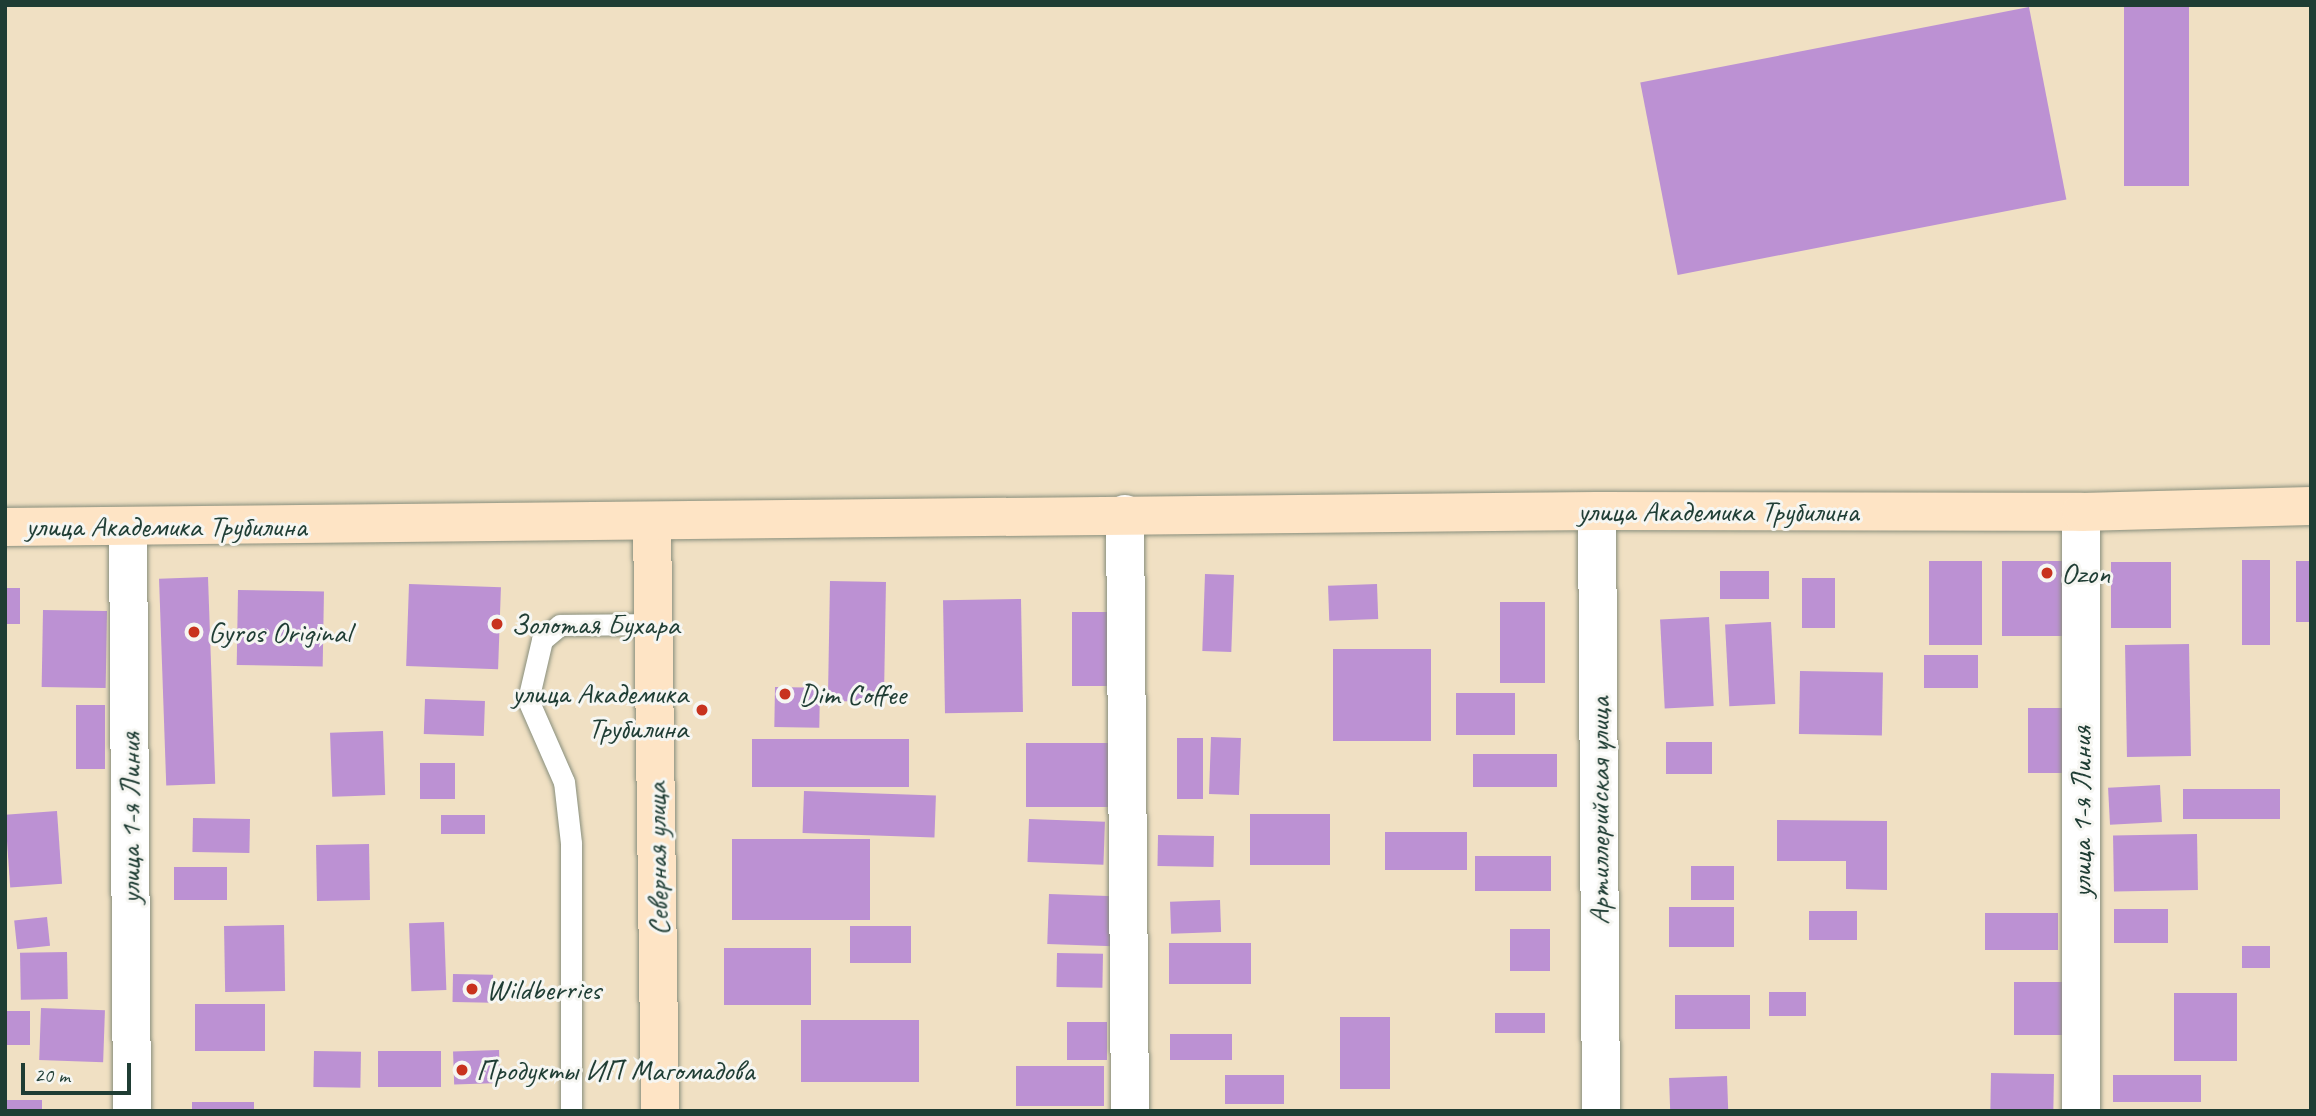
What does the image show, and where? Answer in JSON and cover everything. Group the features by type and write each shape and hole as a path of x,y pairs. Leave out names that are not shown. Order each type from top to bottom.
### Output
{"main road":[{"name":"улица Академика Трубилина","path":"5,527 652,523 1125,514 2081,512 2311,506"},
{"name":"Северная улица","path":"652,523 660,1111"}],"street":[{"name":"Артиллерийская улица","path":"1597,511 1601,1111"},
{"name":"улица 1-я Линия","path":"2081,512 2081,1111"},
{"path":"1125,514 1130,1111"},
{"name":"улица 1-я Линия","path":"128,526 132,1111"}],"lane":[{"path":"571,1111 571,843 564,782 528,700 542,640 560,625 653,624"}],"building":[{"path":"2124,5 2189,5 2189,186 2124,186"},
{"path":"2029,7 2066,199 1678,275 1640,83"},
{"path":"2242,560 2270,560 2270,645 2242,645"},
{"path":"1929,561 1982,561 1982,645 1929,645"},
{"path":"2002,561 2067,561 2067,636 2002,636"},
{"path":"2296,561 2311,561 2311,622 2296,622"},
{"path":"2111,562 2171,562 2171,628 2111,628"},
{"path":"1720,571 1769,571 1769,599 1720,599"},
{"path":"1205,574 1234,575 1231,652 1202,651"},
{"path":"208,577 215,784 166,786 159,579"},
{"path":"1802,578 1835,578 1835,628 1802,628"},
{"path":"830,581 886,582 884,702 828,701"},
{"path":"409,584 501,587 498,669 406,666"},
{"path":"1377,584 1378,619 1329,621 1328,586"},
{"path":"5,588 20,588 20,624 5,624"},
{"path":"238,590 324,592 323,666 237,665"},
{"path":"1021,599 1023,712 945,713 943,600"},
{"path":"1500,602 1545,602 1545,683 1500,683"},
{"path":"43,610 107,611 106,688 42,687"},
{"path":"1072,612 1115,612 1115,686 1072,686"},
{"path":"1709,617 1714,706 1665,708 1660,620"},
{"path":"1771,622 1775,704 1729,706 1725,624"},
{"path":"2189,644 2191,756 2127,757 2125,645"},
{"path":"1333,649 1431,649 1431,741 1333,741"},
{"path":"1924,655 1978,655 1978,688 1924,688"},
{"path":"1800,671 1883,672 1882,735 1799,734"},
{"path":"775,687 820,688 819,728 774,727"},
{"path":"1456,693 1515,693 1515,735 1456,735"},
{"path":"425,699 485,701 484,736 424,734"},
{"path":"76,705 105,705 105,769 76,769"},
{"path":"2028,708 2063,708 2063,773 2028,773"},
{"path":"383,731 385,795 332,797 330,733"},
{"path":"1211,737 1241,738 1239,795 1209,794"},
{"path":"1177,738 1203,738 1203,799 1177,799"},
{"path":"752,739 909,739 909,787 752,787"},
{"path":"1666,742 1712,742 1712,774 1666,774"},
{"path":"1026,743 1115,743 1115,807 1026,807"},
{"path":"1473,754 1557,754 1557,787 1473,787"},
{"path":"420,763 455,763 455,799 420,799"},
{"path":"2160,785 2162,822 2110,825 2108,788"},
{"path":"2183,789 2280,789 2280,819 2183,819"},
{"path":"804,791 936,796 934,838 803,833"},
{"path":"57,811 62,884 10,887 5,815"},
{"path":"1250,814 1330,814 1330,865 1250,865"},
{"path":"441,815 485,815 485,834 441,834"},
{"path":"193,818 250,819 249,853 192,852"},
{"path":"1029,819 1105,822 1103,865 1027,862"},
{"path":"1777,820 1887,821 1887,890 1846,889 1846,861 1777,861"},
{"path":"1385,832 1467,832 1467,870 1385,870"},
{"path":"2197,834 2198,890 2114,891 2113,835"},
{"path":"1158,835 1214,836 1213,867 1157,866"},
{"path":"732,839 870,839 870,920 732,920"},
{"path":"369,844 370,900 317,901 316,845"},
{"path":"1475,856 1551,856 1551,891 1475,891"},
{"path":"1691,866 1734,866 1734,900 1691,900"},
{"path":"174,867 227,867 227,900 174,900"},
{"path":"1049,894 1115,896 1113,946 1047,944"},
{"path":"1220,900 1221,932 1171,934 1170,902"},
{"path":"1669,907 1734,907 1734,947 1669,947"},
{"path":"2114,909 2168,909 2168,943 2114,943"},
{"path":"1809,911 1857,911 1857,940 1809,940"},
{"path":"1985,913 2058,913 2058,950 1985,950"},
{"path":"47,917 50,946 17,949 14,920"},
{"path":"444,922 446,990 411,991 409,923"},
{"path":"284,925 285,991 225,992 224,926"},
{"path":"850,926 911,926 911,963 850,963"},
{"path":"1510,929 1550,929 1550,971 1510,971"},
{"path":"1169,943 1251,943 1251,984 1169,984"},
{"path":"2242,946 2270,946 2270,968 2242,968"},
{"path":"724,948 811,948 811,1005 724,1005"},
{"path":"67,952 68,999 21,1000 20,953"},
{"path":"1057,953 1103,954 1102,988 1056,987"},
{"name":"Wildberries","path":"453,974 493,975 493,1003 453,1002"},
{"path":"2014,982 2062,982 2062,1035 2014,1035"},
{"path":"1769,992 1806,992 1806,1016 1769,1016"},
{"path":"2174,993 2237,993 2237,1061 2174,1061"},
{"path":"1675,995 1750,995 1750,1029 1675,1029"},
{"path":"195,1004 265,1004 265,1051 195,1051"},
{"path":"41,1008 105,1010 103,1062 39,1060"},
{"path":"5,1011 30,1011 30,1045 5,1045"},
{"path":"1495,1013 1545,1013 1545,1033 1495,1033"},
{"path":"1340,1017 1390,1017 1390,1089 1340,1089"},
{"path":"801,1020 919,1020 919,1082 801,1082"},
{"path":"1067,1022 1107,1022 1107,1060 1067,1060"},
{"path":"1170,1034 1232,1034 1232,1060 1170,1060"},
{"path":"499,1050 500,1083 454,1085 453,1052"},
{"path":"314,1051 361,1052 360,1088 313,1087"},
{"path":"378,1051 441,1051 441,1087 378,1087"},
{"path":"1016,1066 1104,1066 1104,1106 1016,1106"},
{"path":"1991,1073 2054,1074 2053,1111 1990,1111"},
{"path":"1225,1075 1284,1075 1284,1104 1225,1104"},
{"path":"2113,1075 2201,1075 2201,1102 2113,1102"},
{"path":"1727,1076 1728,1111 1670,1111 1669,1078"},
{"path":"5,1100 42,1100 42,1111 5,1111"},
{"path":"192,1102 254,1102 254,1111 192,1111"}],"place":[{"name":"Ozon","path":"2047,573"},
{"name":"Золотая Бухара","path":"497,624"},
{"name":"Gyros Original","path":"194,632"},
{"name":"Dim Coffee","path":"785,694"},
{"name":"улица Академика Трубилина","path":"702,710"},
{"name":"Wildberries","path":"472,989"},
{"name":"Продукты ИП Магомадова","path":"462,1070"}]}
